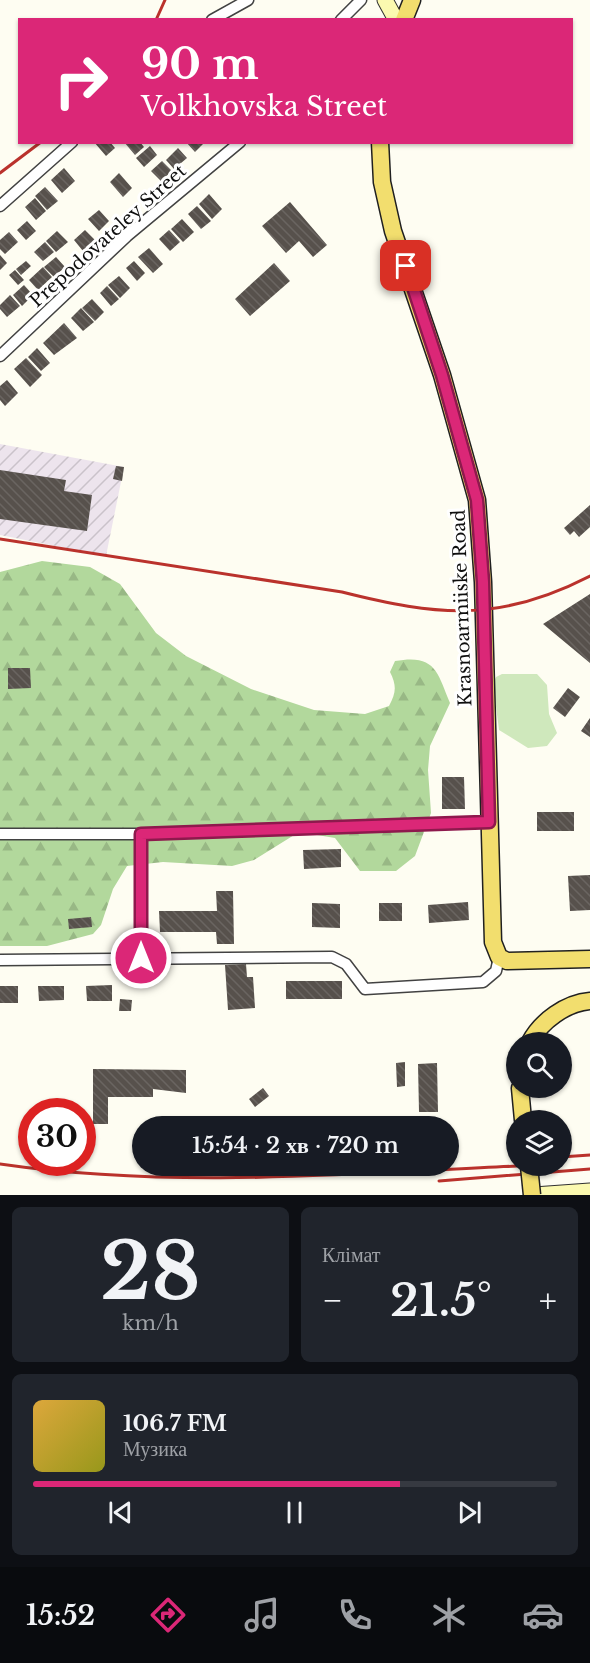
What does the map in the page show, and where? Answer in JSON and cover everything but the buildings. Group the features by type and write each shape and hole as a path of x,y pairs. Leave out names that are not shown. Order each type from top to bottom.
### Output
{"main road":[{"path":"385,0 395,18"},
{"path":"404,18 407,1"},
{"name":"Krasnoarmiiske Road","path":"380,144 382,182 393,231 442,375 477,500 483,582 489,822 496,950"},
{"path":"496,950 519,962 590,960"},
{"path":"538,1032 545,1022 561,1010 580,1002 590,1001"},
{"path":"530,1176 533,1195 590,1191"}],"street":[{"path":"216,18 248,0"},
{"path":"343,18 361,0"},
{"path":"0,206 70,144"},
{"name":"Prepodovateley Street","path":"0,356 127,236 238,144"},
{"path":"0,834 141,834 489,822"},
{"path":"141,834 141,958"},
{"path":"0,960 332,957 346,964 365,989 483,982 496,971 496,950"}],"shaded area":[{"path":"0,444 124,467 106,556 0,535"}],"green space":[{"path":"42,561 90,567 120,584 156,633 186,656 251,689 314,710 365,714 389,706 395,685 390,672 395,661 419,660 433,667 450,703 430,746 428,770 431,813 415,856 396,871 360,871 335,838 299,832 254,860 232,866 163,862 127,866 113,889 101,925 93,934 47,946 0,946 0,572"},
{"path":"502,674 537,674 547,685 549,714 557,733 547,746 528,748 499,730 493,683 496,677"}],"railway":[{"path":"157,18 165,0"},
{"path":"0,173 38,144"},
{"path":"0,539 342,592 438,610 468,611 526,602 590,576"},
{"path":"572,1156 590,1155"},
{"path":"0,1164 65,1172 194,1178 506,1167"},
{"path":"439,1181 590,1169"}],"route":[{"path":"141,958 141,834 489,822 483,582 477,500 442,375 406,266"}]}
